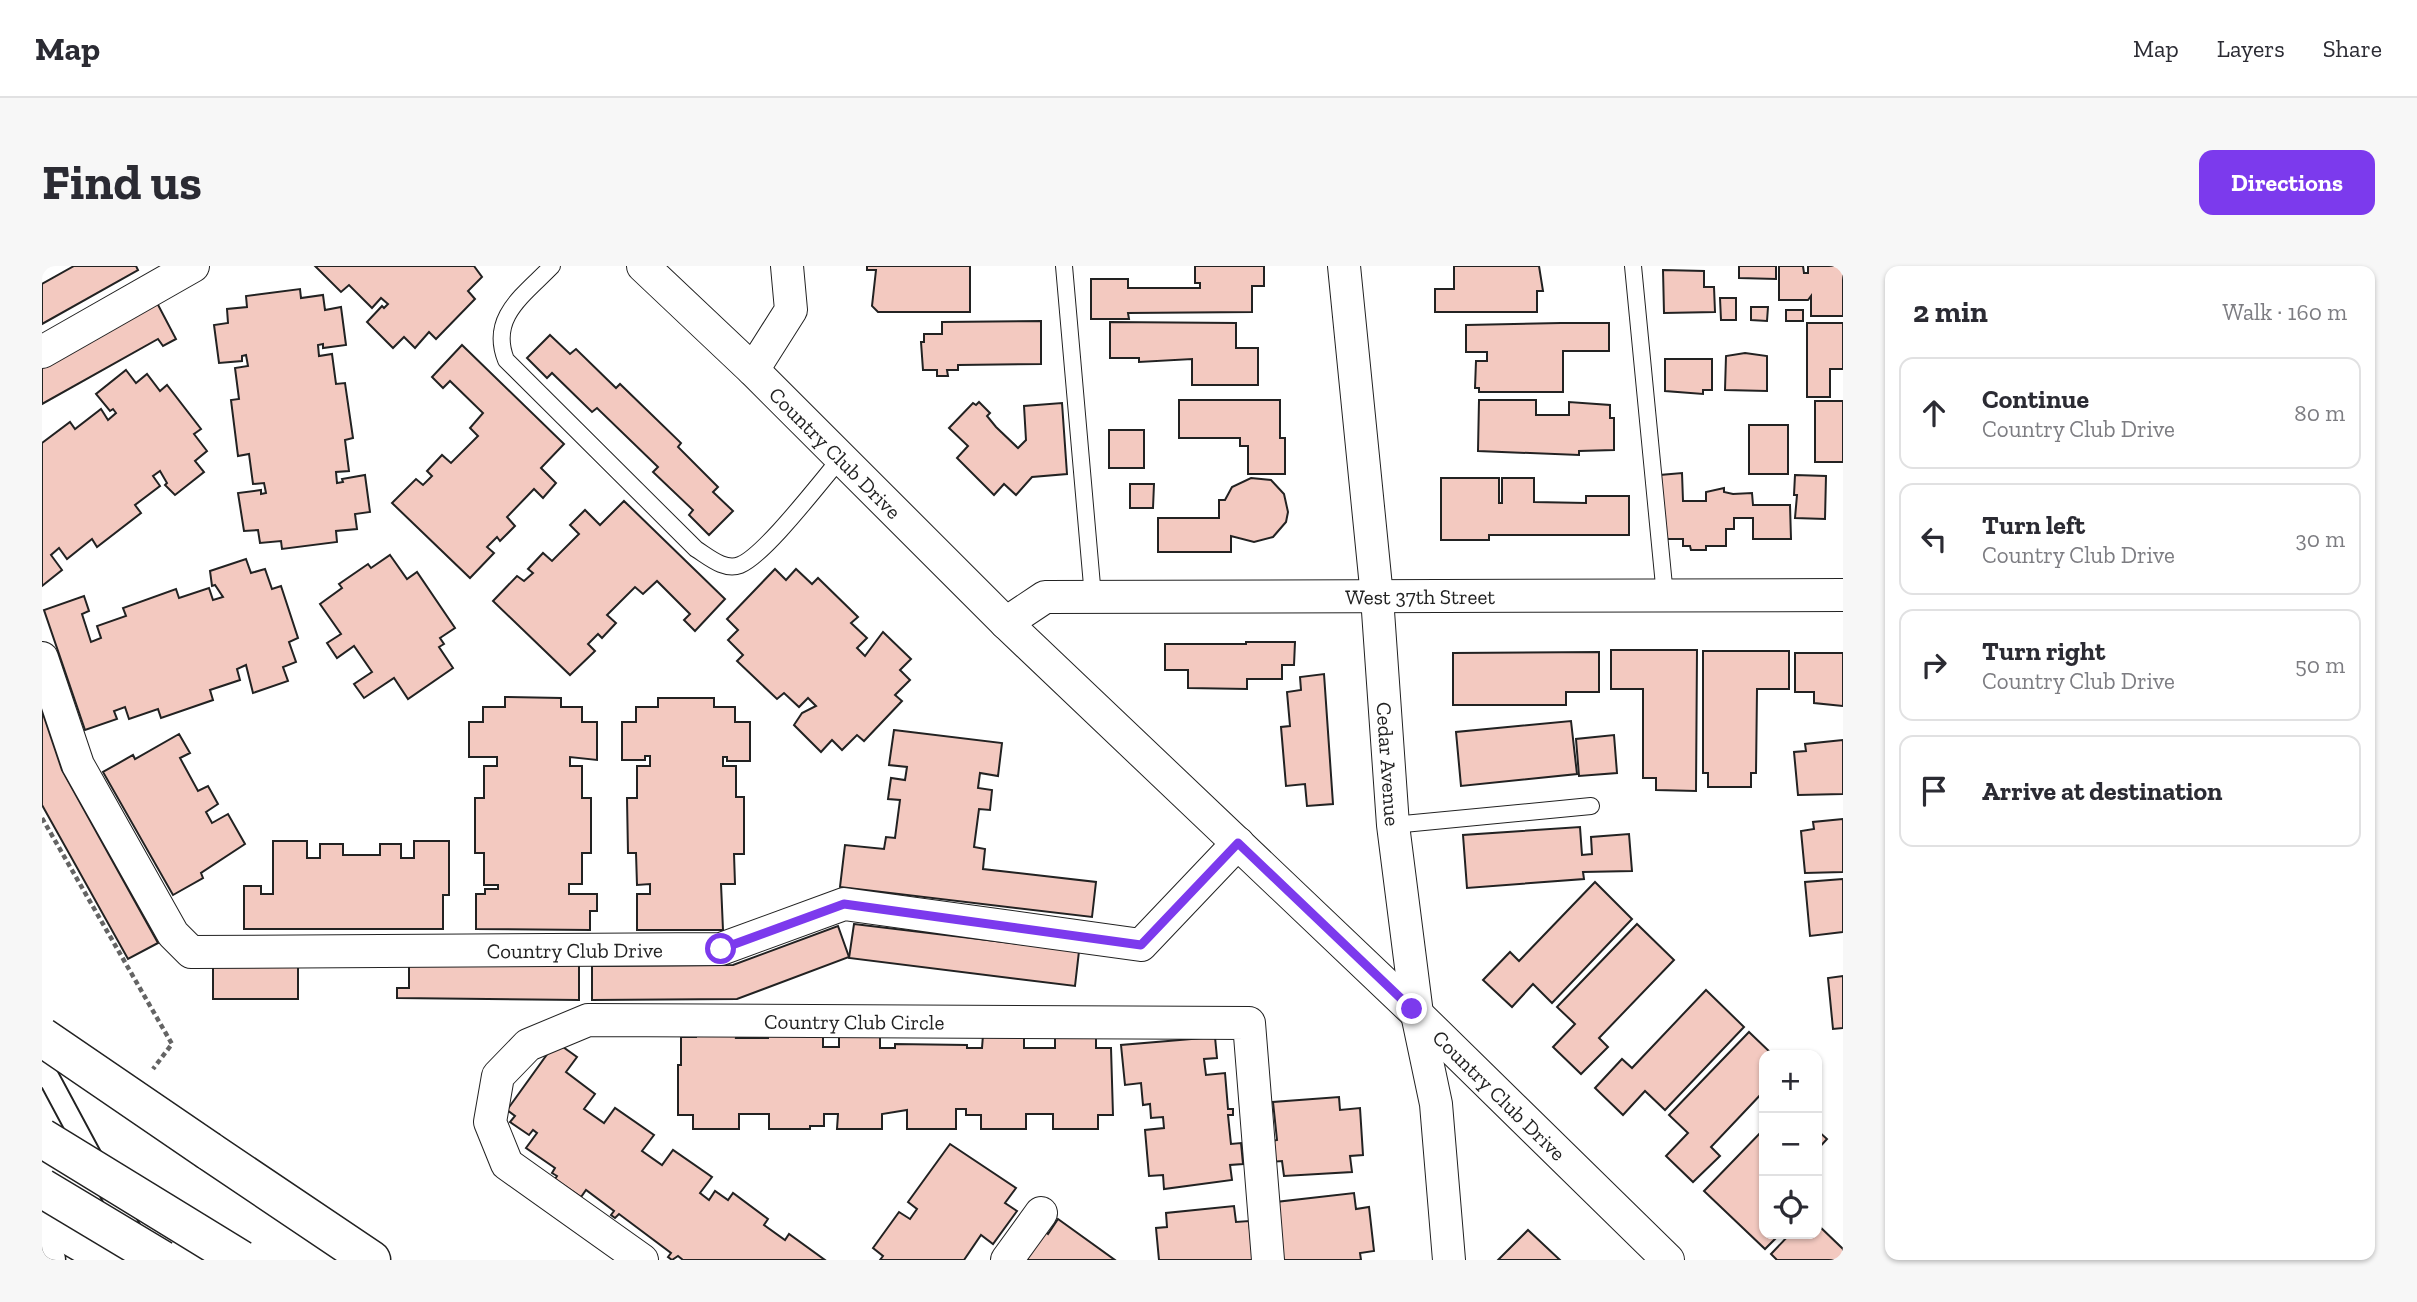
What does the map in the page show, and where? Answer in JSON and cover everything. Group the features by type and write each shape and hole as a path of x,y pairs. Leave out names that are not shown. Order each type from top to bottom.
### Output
{"highway":[{"path":"42,1037 371,1260"},
{"path":"42,1138 241,1260"},
{"path":"42,1188 162,1260"},
{"path":"42,1219 112,1260"}],"street":[{"path":"42,352 193,266"},
{"name":"Country Club Drive","path":"643,266 753,370 1006,623 1418,1014 1668,1260"},
{"path":"753,370 791,310 787,266"},
{"name":"Cedar Avenue","path":"1344,266 1377,597 1393,825 1418,1014 1436,1104 1449,1260"},
{"name":"West 37th Street","path":"1006,623 1045,597 1843,596"},
{"name":"Country Club Drive","path":"42,658 78,765 173,934 191,952 721,949 844,904 1141,945 1238,843"},
{"name":"Country Club Circle","path":"642,1260 507,1164 490,1122 498,1076 528,1045 587,1020 1249,1023 1268,1260"},
{"path":"1007,1260 1041,1213"}],"lane":[{"path":"551,266 502,323 499,342 506,360 705,555 722,565 740,565 768,542 841,458"},
{"path":"1064,266 1093,597"},
{"path":"1633,266 1665,596"},
{"path":"1393,825 1591,806"}],"path":[{"path":"42,818 172,1044 153,1069 159,1081"}],"building":[{"path":"74,266 136,266 138,270 42,324 42,284"},
{"path":"315,266 474,266 482,277 468,291 475,299 436,339 429,332 415,348 404,337 393,348 367,322 382,306 384,308 388,304 381,298 372,308 349,285 341,292"},
{"path":"867,266 970,266 970,312 878,312 872,306 876,270 867,270"},
{"path":"1195,266 1264,266 1264,286 1252,286 1252,312 1128,313 1129,319 1091,319 1091,279 1128,279 1128,288 1200,288 1200,283 1195,283"},
{"path":"1454,266 1539,266 1543,291 1537,291 1537,312 1435,312 1435,289 1454,289"},
{"path":"1739,266 1776,266 1776,279 1739,278"},
{"path":"1779,266 1803,266 1804,273 1808,273 1808,266 1843,266 1843,316 1811,316 1811,296 1808,300 1779,300"},
{"path":"1663,270 1704,271 1704,287 1714,287 1715,312 1664,313"},
{"path":"300,289 301,298 323,295 325,310 341,307 346,345 323,348 323,344 318,345 319,356 332,354 336,384 345,383 353,438 345,440 349,471 336,472 337,483 343,482 342,479 365,475 370,512 355,514 357,529 336,531 337,542 282,549 281,541 260,543 258,530 244,531 238,493 261,490 261,494 266,493 264,483 253,484 249,454 238,456 231,400 239,399 235,368 248,366 246,355 242,356 242,361 219,363 214,325 228,323 227,309 247,307 246,296"},
{"path":"1720,298 1736,298 1736,320 1721,320"},
{"path":"156,301 176,339 163,346 158,339 42,404 42,364"},
{"path":"1751,307 1768,307 1767,321 1751,320"},
{"path":"1786,310 1803,310 1803,321 1786,321"},
{"path":"1041,321 1041,364 958,365 958,370 947,370 948,376 937,376 937,370 923,370 921,342 924,342 924,334 942,334 942,322"},
{"path":"1110,322 1236,323 1236,348 1258,348 1258,385 1192,385 1192,359 1139,362 1139,358 1110,358"},
{"path":"1609,323 1609,351 1563,351 1563,392 1479,392 1479,388 1475,388 1476,361 1487,361 1487,352 1466,352 1466,325"},
{"path":"1807,323 1843,323 1843,369 1830,369 1830,397 1807,397"},
{"path":"550,335 570,354 576,349 616,388 620,384 681,443 678,447 718,487 713,492 733,511 709,535 689,515 693,510 653,472 658,467 597,408 592,412 552,373 547,378 527,358"},
{"path":"462,345 564,444 541,468 556,483 543,498 534,489 507,517 515,526 500,541 497,537 487,547 494,553 470,578 392,503 416,479 423,485 432,476 427,471 442,455 451,463 478,436 470,428 483,413 450,381 443,388 432,377"},
{"path":"1745,353 1767,356 1767,391 1725,390 1726,356"},
{"path":"1665,359 1712,359 1712,390 1703,390 1703,394 1665,391"},
{"path":"126,370 136,383 147,374 160,391 167,385 201,429 194,434 207,451 195,461 204,472 175,495 165,485 167,483 160,471 153,476 160,486 135,505 141,513 97,547 92,539 67,559 59,548 51,555 62,570 42,586 42,443 70,422 75,429 101,409 108,420 116,413 113,409 110,411 96,394"},
{"path":"1179,400 1280,400 1280,438 1285,438 1285,474 1248,474 1248,446 1240,446 1240,438 1179,438"},
{"path":"1479,400 1536,400 1536,415 1569,415 1569,402 1610,405 1610,418 1614,418 1614,450 1579,451 1579,455 1478,451"},
{"path":"1815,401 1843,401 1843,462 1815,462"},
{"path":"979,402 990,413 987,416 996,427 1018,448 1026,440 1024,406 1062,403 1067,474 1032,477 1016,495 1004,484 994,495 957,458 968,446 949,428 973,403 976,405"},
{"path":"1749,425 1788,425 1788,474 1749,474"},
{"path":"1109,430 1144,430 1144,468 1109,468"},
{"path":"1682,473 1683,501 1706,501 1706,492 1724,488 1724,492 1733,494 1752,493 1753,505 1790,505 1791,539 1753,539 1753,518 1734,518 1734,529 1726,529 1726,546 1706,546 1706,550 1691,550 1690,546 1683,546 1683,539 1665,539 1660,475"},
{"path":"1795,475 1826,476 1825,519 1795,518"},
{"path":"1251,478 1271,480 1284,494 1288,512 1286,522 1273,537 1254,542 1231,536 1231,552 1158,552 1158,518 1219,518 1219,500 1225,500 1232,487"},
{"path":"1441,478 1499,478 1499,503 1502,503 1502,478 1534,478 1534,502 1586,503 1586,496 1629,496 1629,535 1489,535 1489,540 1441,540"},
{"path":"1130,484 1154,484 1153,508 1130,508"},
{"path":"624,501 725,599 695,631 684,620 690,614 657,581 643,594 635,587 607,615 616,623 602,638 598,634 588,644 595,651 570,675 493,601 517,576 524,581 533,573 528,569 543,553 552,561 579,534 570,525 585,510 600,525"},
{"path":"390,555 407,579 417,572 455,628 440,638 444,644 439,647 453,668 408,699 394,678 364,698 354,684 372,672 354,646 337,658 327,643 341,634 320,604 342,588 339,584 368,564 371,568"},
{"path":"246,559 251,573 265,569 272,589 281,586 298,638 289,642 296,662 283,667 288,681 253,693 246,665 237,669 240,680 210,690 213,700 161,718 158,709 129,719 125,707 114,711 117,719 85,730 44,610 84,596 89,611 82,614 91,642 101,638 97,626 126,616 123,608 176,589 179,598 209,588 213,600 223,597 215,585 212,586 210,571"},
{"path":"775,569 786,580 796,569 812,584 818,578 858,617 851,623 867,638 857,648 865,656 883,632 911,659 900,670 910,680 895,695 902,701 864,741 857,735 842,750 832,740 821,752 794,725 802,713 816,706 808,698 799,707 784,693 777,699 737,661 743,655 728,640 738,630 727,619"},
{"path":"1295,642 1294,665 1282,665 1282,679 1247,679 1247,689 1188,688 1188,670 1165,670 1165,644"},
{"path":"1611,650 1697,650 1696,791 1656,790 1656,778 1643,778 1643,689 1611,689"},
{"path":"1703,651 1789,651 1789,689 1757,689 1756,773 1751,773 1751,787 1708,787 1708,773 1703,773"},
{"path":"1599,652 1599,692 1566,692 1566,705 1453,705 1453,653"},
{"path":"1795,653 1843,653 1843,706 1814,703 1814,692 1795,692"},
{"path":"1324,674 1333,804 1307,806 1305,784 1286,786 1281,727 1290,726 1287,692 1301,690 1300,677"},
{"path":"505,697 561,698 561,707 582,707 582,722 597,722 597,760 570,757 570,766 582,766 582,798 591,798 591,853 582,853 582,884 569,884 569,894 597,894 597,911 590,911 590,930 476,929 476,894 485,894 485,889 498,889 498,885 484,885 484,853 475,853 475,798 484,798 484,766 497,766 497,757 469,757 469,722 483,722 483,707 505,707"},
{"path":"658,698 714,698 714,707 735,707 735,722 750,722 750,761 727,761 727,757 723,757 723,766 736,766 736,797 744,797 744,854 734,854 735,884 721,884 723,930 637,930 637,894 650,894 650,884 637,885 636,853 628,853 627,798 637,798 637,766 650,766 650,756 645,756 645,760 622,760 622,722 636,722 636,707 658,707"},
{"path":"42,711 62,770 158,943 128,959 42,805"},
{"path":"1571,721 1577,774 1461,786 1456,732"},
{"path":"894,730 1002,743 998,776 980,773 978,788 992,790 990,810 979,809 974,847 985,849 983,869 1096,882 1092,917 840,887 845,845 884,849 886,837 895,838 900,800 888,799 891,778 905,780 907,767 889,765"},
{"path":"179,734 190,753 180,758 198,791 208,786 218,804 206,812 212,823 228,814 245,844 201,873 203,878 173,895 103,772 133,755 135,759"},
{"path":"1614,735 1617,773 1579,776 1576,739"},
{"path":"1843,740 1843,794 1798,795 1794,752 1806,751 1805,744"},
{"path":"1843,819 1843,872 1805,873 1801,831 1814,829 1813,822"},
{"path":"1580,827 1582,855 1592,854 1591,837 1629,834 1632,871 1583,872 1584,879 1467,888 1463,835"},
{"path":"273,841 307,841 307,858 320,858 320,844 343,844 343,855 380,855 380,844 401,844 401,858 414,858 414,841 449,841 449,895 443,895 443,929 244,929 244,886 261,886 261,894 273,894"},
{"path":"1843,879 1843,932 1810,936 1805,882"},
{"path":"1595,882 1632,919 1552,1003 1533,984 1512,1007 1483,980 1510,952 1519,961"},
{"path":"854,924 1079,951 1075,986 849,958"},
{"path":"1637,924 1674,960 1599,1038 1608,1047 1581,1074 1553,1047 1575,1024 1557,1007"},
{"path":"838,926 849,957 737,999 592,1000 592,966 733,965"},
{"path":"213,965 298,965 298,999 213,999"},
{"path":"409,965 579,965 579,1000 397,998 397,988 409,988"},
{"path":"1843,976 1843,1028 1833,1029 1828,978"},
{"path":"1706,990 1744,1027 1665,1110 1645,1091 1623,1115 1595,1088 1622,1059 1632,1068"},
{"path":"1749,1032 1768,1050 1759,1050 1759,1096 1711,1147 1720,1156 1693,1182 1666,1156 1688,1133 1669,1115"},
{"path":"696,1034 737,1034 736,1038 768,1038 768,1034 808,1034 808,1037 823,1037 823,1047 839,1047 839,1034 880,1034 880,1048 895,1048 895,1044 967,1045 967,1048 982,1048 983,1035 1024,1035 1024,1048 1055,1048 1055,1034 1096,1034 1096,1048 1111,1048 1113,1115 1098,1115 1098,1129 1053,1129 1053,1114 1026,1114 1026,1129 981,1129 981,1115 966,1115 966,1109 956,1109 956,1129 907,1129 907,1110 882,1114 882,1129 837,1129 838,1114 824,1114 824,1126 810,1126 810,1129 769,1129 769,1114 739,1114 739,1129 693,1129 693,1115 678,1115 678,1065 681,1065 681,1037 696,1037"},
{"path":"1215,1037 1217,1058 1204,1059 1206,1075 1225,1073 1228,1109 1233,1109 1233,1115 1228,1115 1231,1144 1241,1143 1243,1164 1230,1165 1232,1180 1164,1189 1163,1175 1149,1176 1145,1130 1164,1128 1163,1117 1151,1118 1150,1104 1143,1105 1141,1083 1125,1085 1121,1045"},
{"path":"556,1042 577,1057 566,1072 595,1094 584,1109 604,1123 615,1108 654,1135 642,1151 662,1165 673,1150 712,1177 700,1193 709,1200 715,1191 728,1200 733,1193 768,1219 764,1225 785,1240 789,1234 825,1260 683,1260 678,1256 672,1260 668,1257 671,1253 619,1214 615,1218 611,1215 614,1211 586,1190 581,1197 555,1179 557,1176 552,1173 555,1168 526,1148 537,1133 533,1130 529,1135 510,1122 515,1116 507,1110"},
{"path":"1339,1097 1340,1110 1360,1108 1363,1155 1350,1156 1352,1172 1284,1176 1282,1161 1269,1162 1267,1142 1277,1140 1273,1102"},
{"path":"1759,1134 1759,1239 1775,1239 1765,1249 1704,1191"},
{"path":"950,1144 1016,1188 1005,1203 1017,1211 993,1244 981,1235 964,1260 880,1260 883,1256 873,1248 899,1212 910,1219 917,1209 908,1202"},
{"path":"1354,1193 1356,1209 1369,1207 1374,1251 1360,1253 1361,1260 1283,1260 1276,1202"},
{"path":"1234,1206 1236,1222 1249,1221 1253,1260 1159,1260 1156,1228 1167,1227 1166,1213"},
{"path":"1058,1219 1115,1260 1015,1260 1039,1226 1048,1234"},
{"path":"1822,1229 1843,1249 1843,1260 1777,1260 1771,1254 1785,1239 1822,1239"},
{"path":"1528,1230 1560,1260 1498,1260"}],"tram line":[{"path":"42,1042 159,1260"},
{"path":"42,1088 134,1260"}],"route":[{"path":"721,949 844,904 1141,945 1238,843 1412,1009"}]}
